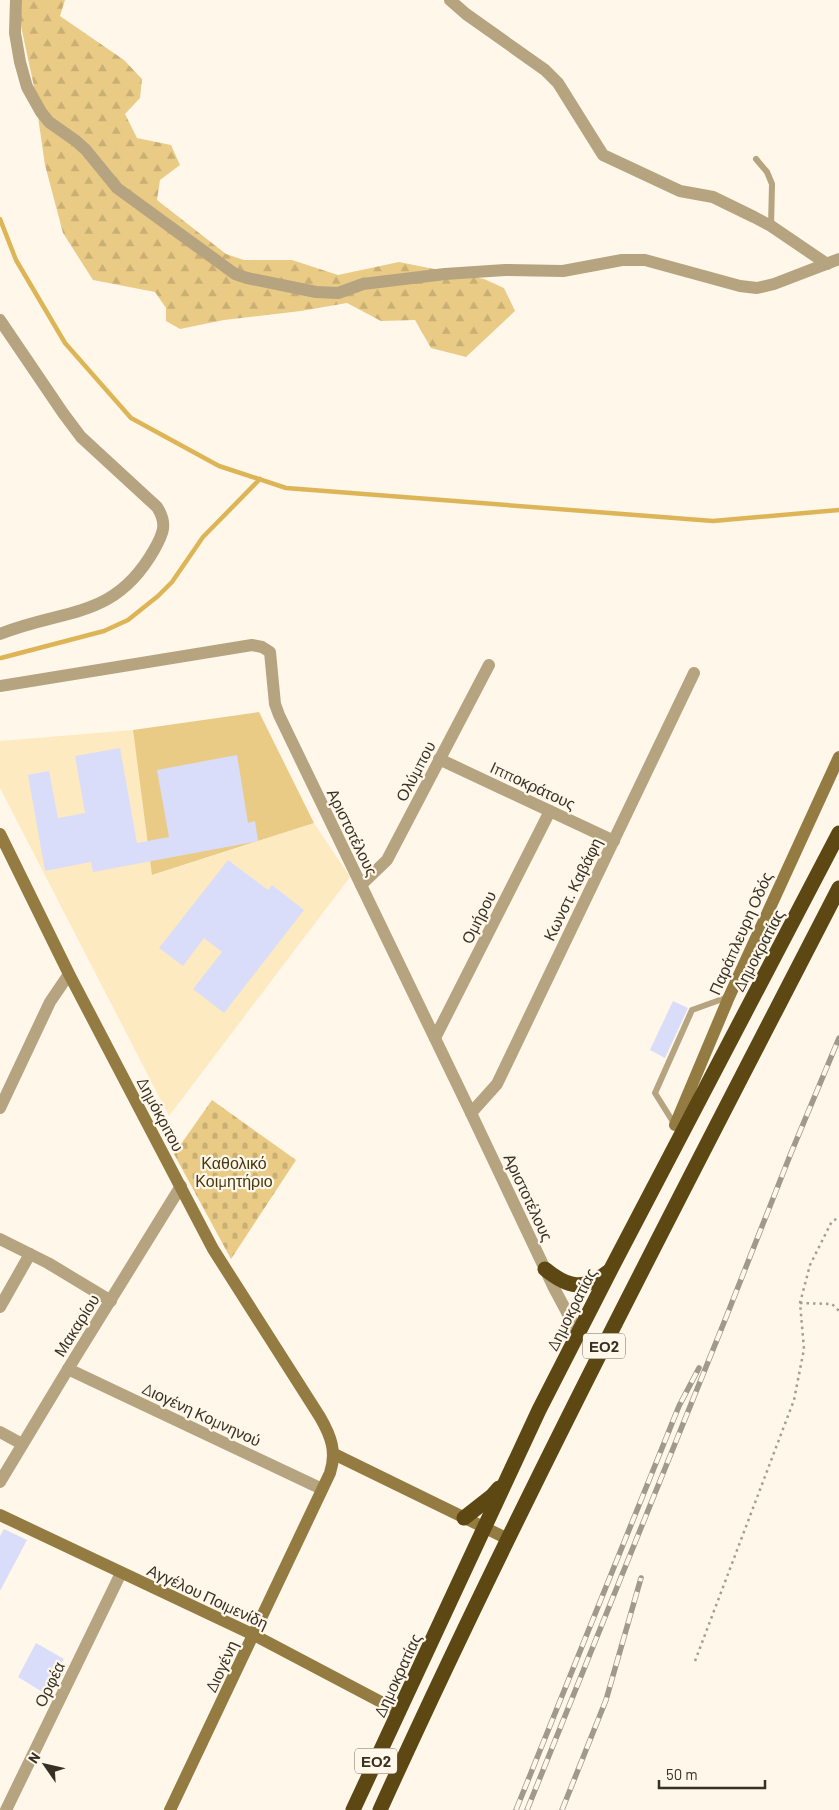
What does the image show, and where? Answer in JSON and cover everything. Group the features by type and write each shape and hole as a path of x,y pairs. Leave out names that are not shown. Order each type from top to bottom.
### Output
{"highway":[{"name":"Δημοκρατίας","path":"353,1810 505,1482 578,1333 839,834"},
{"name":"ΕΟ2","path":"380,1810 508,1539 679,1198 839,888"},
{"path":"655,1185 675,1125"},
{"path":"545,1269 564,1282 578,1285 592,1282 611,1269"},
{"path":"464,1518 492,1496 505,1482"}],"street":[{"path":"16,0 15,33 20,62 28,87 41,112 49,122 86,150 117,188 235,274 247,278 316,292 338,293 364,284 445,274 505,270 563,271 622,260 645,260 740,286 757,288 774,284 839,259"},
{"path":"450,0 466,14 545,70 558,83 603,155 680,191 713,197 771,226 827,264"},
{"path":"0,320 81,437 157,507 163,516 163,528 160,539 149,558 135,577 118,593 102,603 75,613 19,626 0,634"},
{"name":"Αριστοτέλους","path":"0,686 252,644 270,652 275,704 279,715 554,1288 578,1333"},
{"name":"Ολύμπου","path":"361,885 387,860 489,666"},
{"name":"Κωνστ. Καβάφη","path":"471,1114 496,1084 694,673"},
{"name":"Παράπλευρη Οδός","path":"675,1125 729,997 839,757"},
{"name":"Ιπποκράτους","path":"439,759 614,840"},
{"name":"Ομήρου","path":"435,1038 550,811"},
{"name":"Δημόκριτου","path":"0,834 68,974 223,1265 328,1431 334,1454"},
{"path":"0,1108 50,1002 68,974"},
{"name":"Μακαρίου","path":"0,1482 181,1186"},
{"path":"0,1239 63,1272 110,1301"},
{"path":"0,1306 30,1254"},
{"name":"Διογένη Κομνηνού","path":"68,1369 322,1489"},
{"path":"0,1432 22,1444"},
{"path":"334,1454 508,1539"},
{"name":"Διογένη","path":"170,1810 330,1473 334,1454"},
{"name":"Αγγέλου Ποιμενίδη","path":"0,1514 254,1634 400,1712"},
{"name":"Ορφέα","path":"6,1810 121,1572"}],"lane":[{"path":"756,159 768,172 772,184 771,226"},
{"path":"675,1125 655,1093 692,1010 729,997"}],"path":[{"path":"695,1661 794,1400 804,1348 800,1303 810,1265 832,1221 839,1218"},
{"path":"800,1303 832,1304 839,1311"}],"shaded area":[{"path":"133,730 153,875 314,823 350,877 169,1116 0,788 0,741"}],"green space":[{"path":"18,0 65,0 60,16 124,60 142,79 140,98 125,114 137,138 171,145 180,165 160,180 157,200 226,254 244,260 292,260 338,275 399,262 484,279 504,288 515,311 466,357 431,348 415,320 381,321 347,303 301,311 224,320 180,329 166,321 166,308 155,292 93,280 63,233 45,165 33,82 22,31"},
{"path":"259,712 314,823 152,875 133,730"},
{"name":"Καθολικό Κοιμητήριο","path":"212,1100 296,1160 231,1259 174,1154"}],"building":[{"path":"120,748 137,843 169,837 157,770 237,755 248,823 255,821 258,841 93,872 91,862 45,871 28,775 49,771 58,818 85,813 75,756"},
{"path":"228,860 268,890 272,885 304,910 224,1013 193,989 222,952 204,938 183,966 159,948"},
{"path":"673,1001 688,1008 665,1058 650,1050"},
{"path":"4,1529 27,1540 0,1591 0,1536"},
{"path":"36,1643 64,1659 44,1693 18,1677"}],"waterway":[{"path":"0,219 16,260 65,343 131,418 219,466 286,488 713,521 839,510"},
{"path":"1,658 104,631 128,620 172,582 203,537 260,479"}],"railway":[{"path":"527,1810 839,1038"},
{"path":"516,1810 679,1406 699,1368"},
{"path":"562,1810 606,1700 641,1578"}]}
